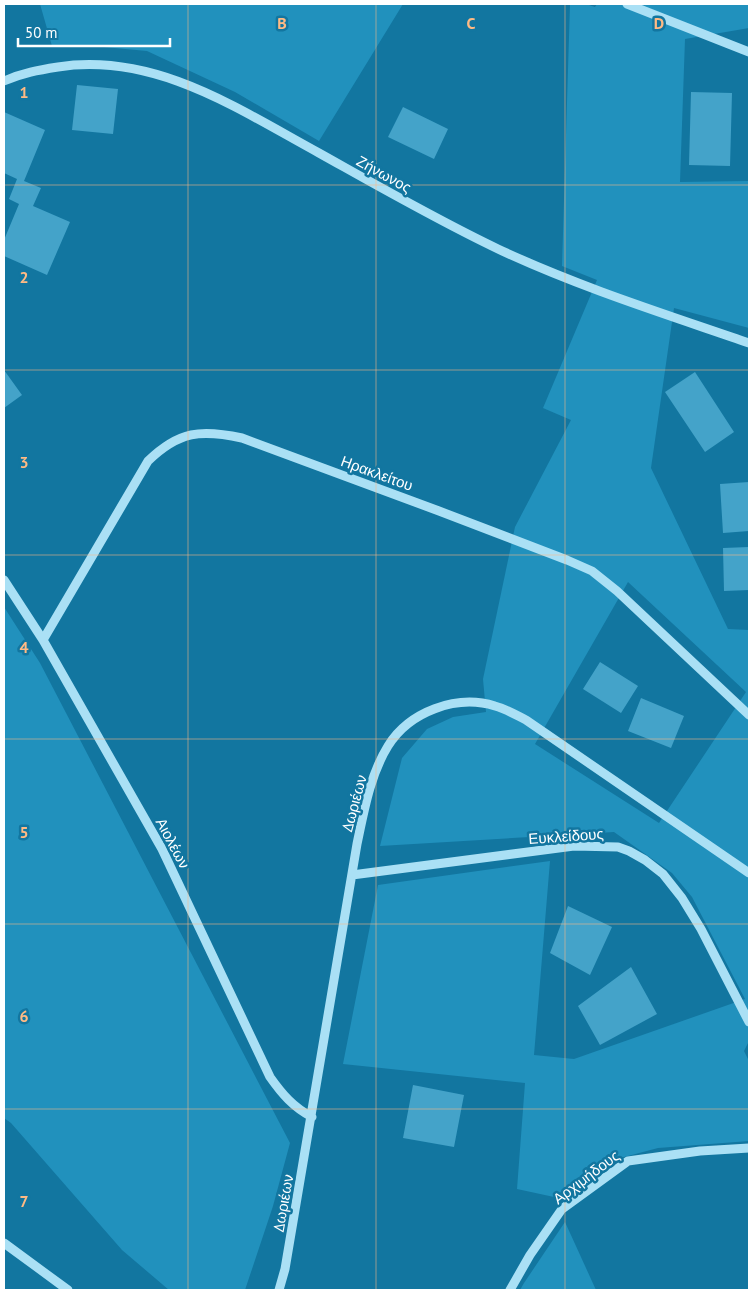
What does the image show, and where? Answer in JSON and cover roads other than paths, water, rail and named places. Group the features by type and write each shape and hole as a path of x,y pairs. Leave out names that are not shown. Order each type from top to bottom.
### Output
{"street":[{"path":"627,4 749,52"},
{"name":"Ζήνωνος","path":"4,81 30,71 69,65 127,67 168,77 217,97 453,227 500,250 602,292 749,343"},
{"name":"Ηρακλείτου","path":"43,640 148,461 176,440 202,432 223,434 242,438 439,510 592,571 618,591 749,715"},
{"name":"Αιολέων","path":"4,580 43,640 162,849 270,1077 293,1106 312,1117"},
{"name":"Δωριέων","path":"279,1290 285,1269 365,808 379,763 395,735 418,716 434,709 466,702 496,706 526,720 749,873"},
{"name":"Ευκλείδους","path":"352,875 574,846 618,847 629,851 654,867 671,883 701,929 749,1022"},
{"name":"Αρχιμήδους","path":"510,1290 530,1254 562,1209 628,1161 700,1151 749,1148"},
{"path":"4,1243 68,1290"}]}
